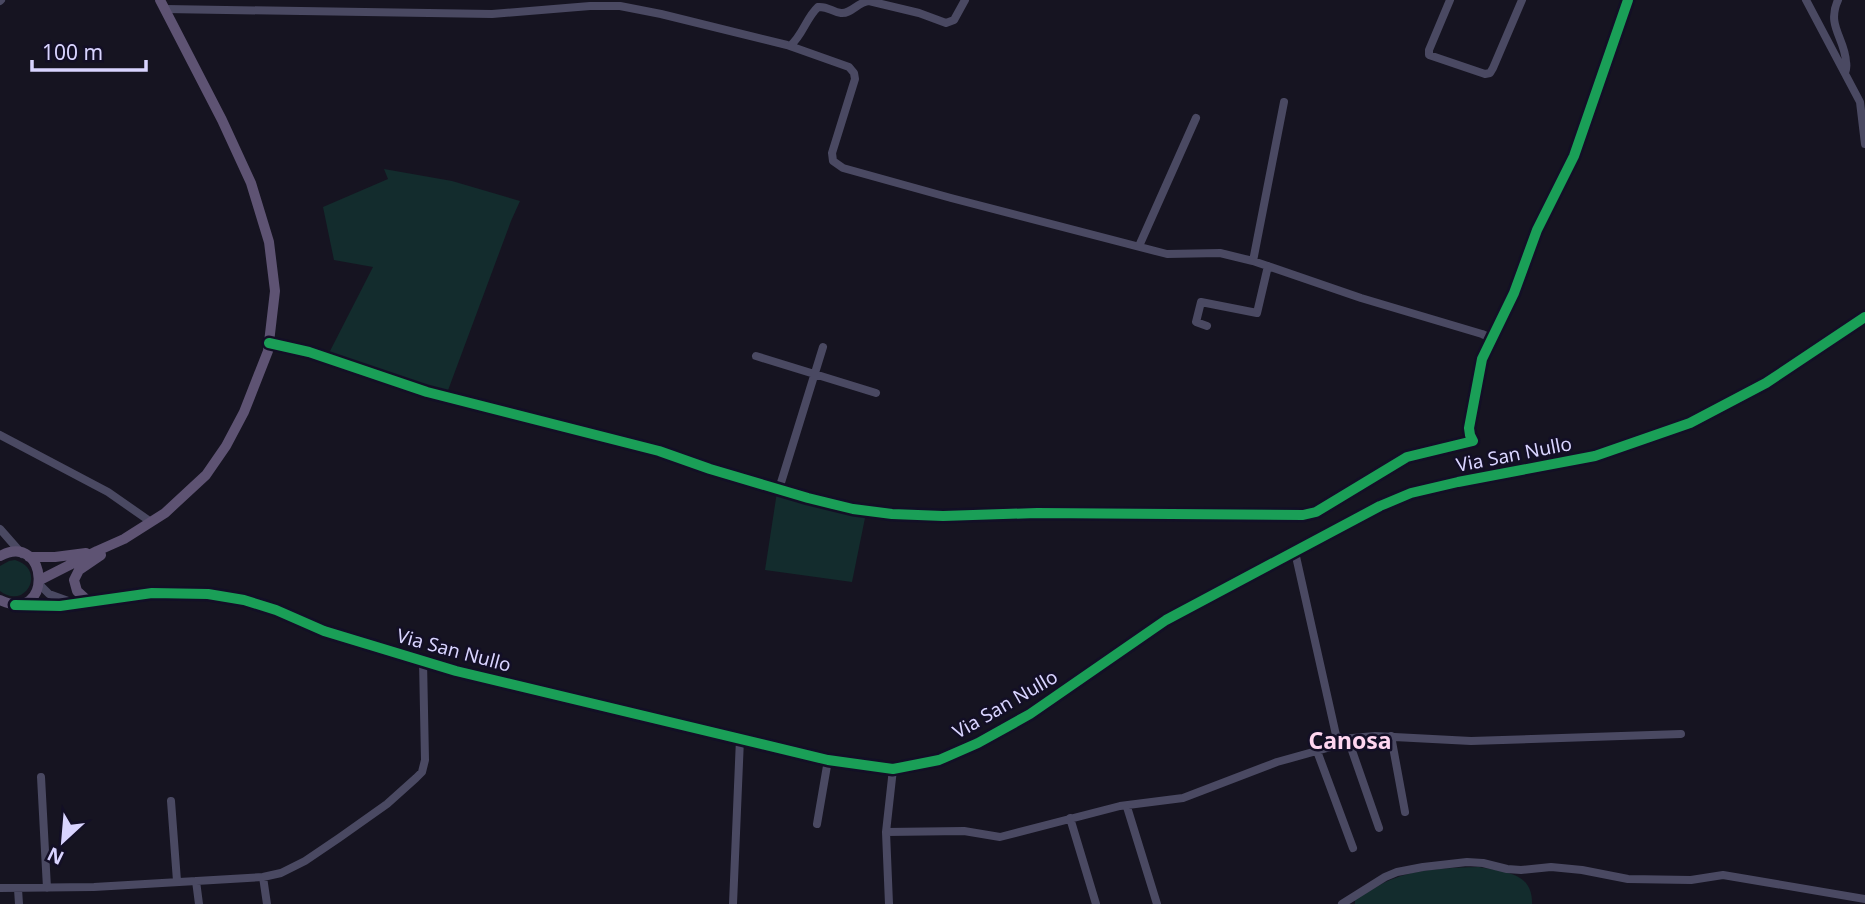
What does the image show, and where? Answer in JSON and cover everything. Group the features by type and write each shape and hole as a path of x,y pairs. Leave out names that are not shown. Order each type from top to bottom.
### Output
{"main road":[{"path":"88,601 76,591 74,585 79,570 165,513 205,475 226,446 244,412 268,351 275,291 269,242 251,183 163,5"},
{"path":"39,582 124,539"},
{"path":"0,556 13,552 26,555 72,555 97,551"},
{"path":"6,603 28,600 37,590 38,569 26,555"}],"street":[{"path":"790,46 800,36 818,7 828,7 843,13 863,1 869,1 919,13 946,23 954,20 965,0"},
{"path":"1450,0 1429,55 1485,74 1490,73 1493,68 1522,0"},
{"path":"269,343 309,352 477,406 659,451 710,469 853,509 914,515 1303,515 1317,512 1407,457 1473,441 1469,428 1479,373 1491,338 1514,293 1537,230 1574,156 1628,0"},
{"path":"1806,0 1860,102 1865,144"},
{"path":"1838,0 1834,26 1846,61 1845,74"},
{"path":"163,5 492,14 620,6 790,46 841,63 854,73 855,79 832,153 833,161 837,165 951,198 1167,254 1220,253 1253,261 1491,338"},
{"path":"1253,261 1284,102"},
{"path":"1139,246 1196,118"},
{"path":"1207,326 1196,322 1200,302 1257,313 1268,266"},
{"name":"Via San Nullo","path":"6,603 52,606 152,593 208,594 244,600 276,610 324,631 468,674 828,760 893,769 939,760 978,743 1030,713 1167,620 1380,506 1411,493 1458,482 1595,456 1690,423 1766,383 1865,317"},
{"path":"779,489 823,347"},
{"path":"756,356 876,393"},
{"path":"0,435 108,492 151,522"},
{"path":"0,529 26,555"},
{"path":"1295,552 1336,735 1341,739 1391,736 1471,741 1681,734"},
{"path":"39,582 50,594 74,603"},
{"path":"0,888 94,887 263,877 281,873 305,861 387,804 422,772 425,760 423,661"},
{"path":"1391,736 1405,812"},
{"path":"733,904 740,739"},
{"path":"886,832 964,831 1000,837 1120,806 1182,798 1277,762 1338,745 1348,739"},
{"path":"1348,739 1378,828"},
{"path":"1317,751 1353,848"},
{"path":"817,824 828,760"},
{"path":"889,904 886,832 893,769"},
{"path":"41,777 47,888"},
{"path":"171,801 177,881"},
{"path":"1127,807 1157,904"},
{"path":"1070,818 1096,904"},
{"path":"1342,904 1397,872 1467,862 1521,870 1551,867 1583,870 1641,880 1691,880 1723,875 1865,900"},
{"path":"263,877 267,904"},
{"path":"196,881 199,904"},
{"path":"18,889 19,904"}],"green space":[{"path":"384,169 452,181 520,201 447,393 329,353 373,267 334,260 323,207 388,179"},
{"path":"777,492 866,513 852,582 765,570"},
{"path":"15,560 25,565 30,571 31,579 25,592 18,596 9,596 0,591 0,566"},
{"path":"1479,867 1515,875 1528,885 1532,904 1355,904 1355,899 1401,876 1434,869"}],"cycle path":[{"path":"269,343 309,352 427,392 659,451 710,469 853,509 943,516 1037,513 1303,515 1316,512 1407,457 1473,441 1469,428 1482,359 1514,293 1537,230 1574,156 1628,0"},
{"path":"15,605 60,606 152,593 208,594 244,600 276,610 324,631 456,671 828,760 893,769 939,760 978,743 1030,714 1166,620 1380,506 1411,493 1458,482 1595,456 1690,423 1766,383 1865,317"}],"district":[{"name":"Canosa","path":"1350,741"}]}
